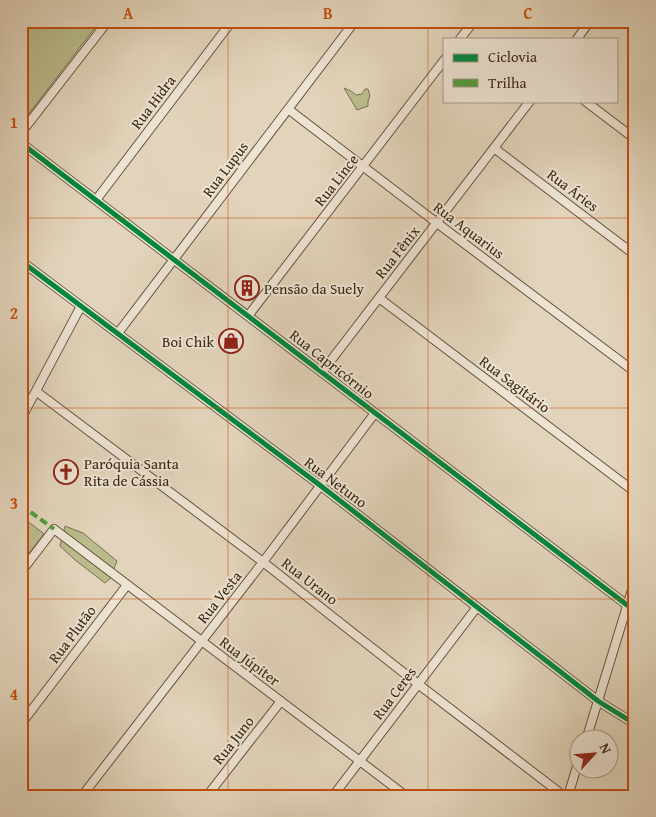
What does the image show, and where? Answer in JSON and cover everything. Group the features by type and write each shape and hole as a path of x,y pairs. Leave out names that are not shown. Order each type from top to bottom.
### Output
{"street":[{"path":"21,133 108,21"},
{"name":"Rua Hidra","path":"96,200 232,21"},
{"name":"Rua Lupus","path":"118,333 355,21"},
{"path":"461,38 474,21"},
{"path":"578,38 590,21"},
{"path":"629,21 635,26"},
{"name":"Rua Lince","path":"248,316 443,62"},
{"name":"Rua Fênix","path":"322,372 529,102"},
{"path":"586,102 635,139"},
{"name":"Rua Aquarius","path":"288,109 635,372"},
{"name":"Rua Capricórnio","path":"21,143 627,605"},
{"name":"Rua Áries","path":"494,148 635,255"},
{"name":"Rua Netuno","path":"21,261 321,486 598,701 635,724"},
{"name":"Rua Sagitário","path":"379,298 635,492"},
{"path":"21,419 82,306"},
{"name":"Rua Urano","path":"36,392 263,562 418,684 566,796"},
{"name":"Rua Vesta","path":"82,796 202,642 375,413"},
{"name":"Rua Júpiter","path":"21,572 54,529 406,796"},
{"path":"589,730 635,580"},
{"name":"Rua Plutão","path":"21,724 127,585"},
{"name":"Rua Ceres","path":"333,796 477,607"},
{"name":"Rua Juno","path":"207,796 281,701"},
{"path":"566,796 572,780"}],"green space":[{"path":"21,21 100,21 21,124"},
{"path":"344,88 356,95 362,94 365,89 368,89 370,96 368,106 357,110"},
{"path":"21,516 44,534 21,564"},
{"path":"65,526 83,533 117,561 113,576 105,583 60,546"}],"marked path":[{"path":"21,505 54,529"}],"cycle path":[{"path":"21,143 627,605"},
{"path":"21,261 321,486 598,701 635,724"}],"place":[{"name":"Pensão da Suely","path":"247,288"},
{"name":"Boi Chik","path":"231,341"},
{"name":"Paróquia Santa Rita de Cássia","path":"66,472"}]}
